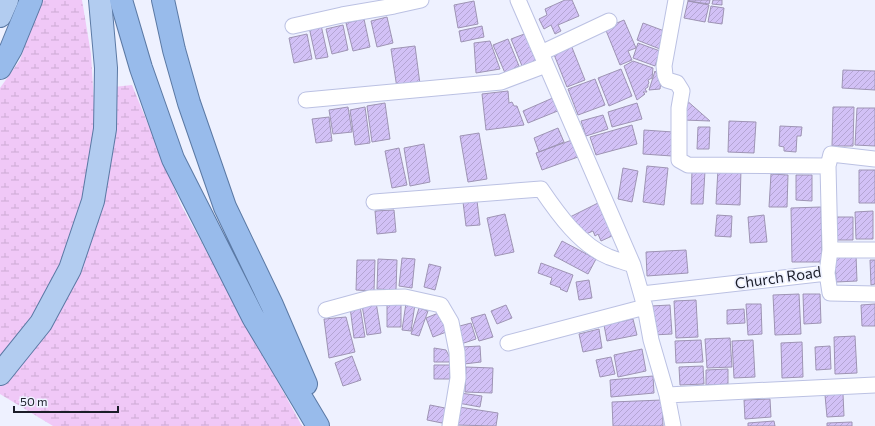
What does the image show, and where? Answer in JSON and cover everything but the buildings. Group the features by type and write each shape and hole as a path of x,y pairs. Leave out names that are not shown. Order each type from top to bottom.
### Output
{"highway":[{"path":"0,68 11,49 31,0"},
{"path":"121,0 141,68 173,159 253,317 318,426"},
{"path":"163,0 174,50 189,103 225,207 272,305 325,426"}],"main road":[{"path":"0,16 7,0"},
{"path":"0,374 41,323 70,269 93,201 105,129 106,68 100,0"}],"street":[{"path":"293,26 394,3 421,0"},
{"path":"518,0 633,265 643,300 651,340 668,395 673,426"},
{"path":"676,0 664,66 667,80 677,83 682,91 679,108 679,160 688,165 828,166 830,154 875,159"},
{"path":"306,100 501,82 609,21"},
{"name":"Church Road","path":"508,343 643,300 827,273 830,250 828,166"},
{"path":"374,202 541,189 552,206 577,235 598,251 609,257 633,265"},
{"path":"830,250 875,250"},
{"path":"827,273 830,293 875,294"},
{"path":"326,310 370,298 405,297 441,305 451,322 457,352 458,378 450,426"},
{"path":"668,395 875,385"}],"green space":[{"path":"40,0 82,0 91,54 95,120 84,202 63,264 35,319 0,368 0,88 20,60"},
{"path":"132,85 181,205 302,426 53,426 0,394 0,383 79,271 103,208 111,156 114,87"}]}
